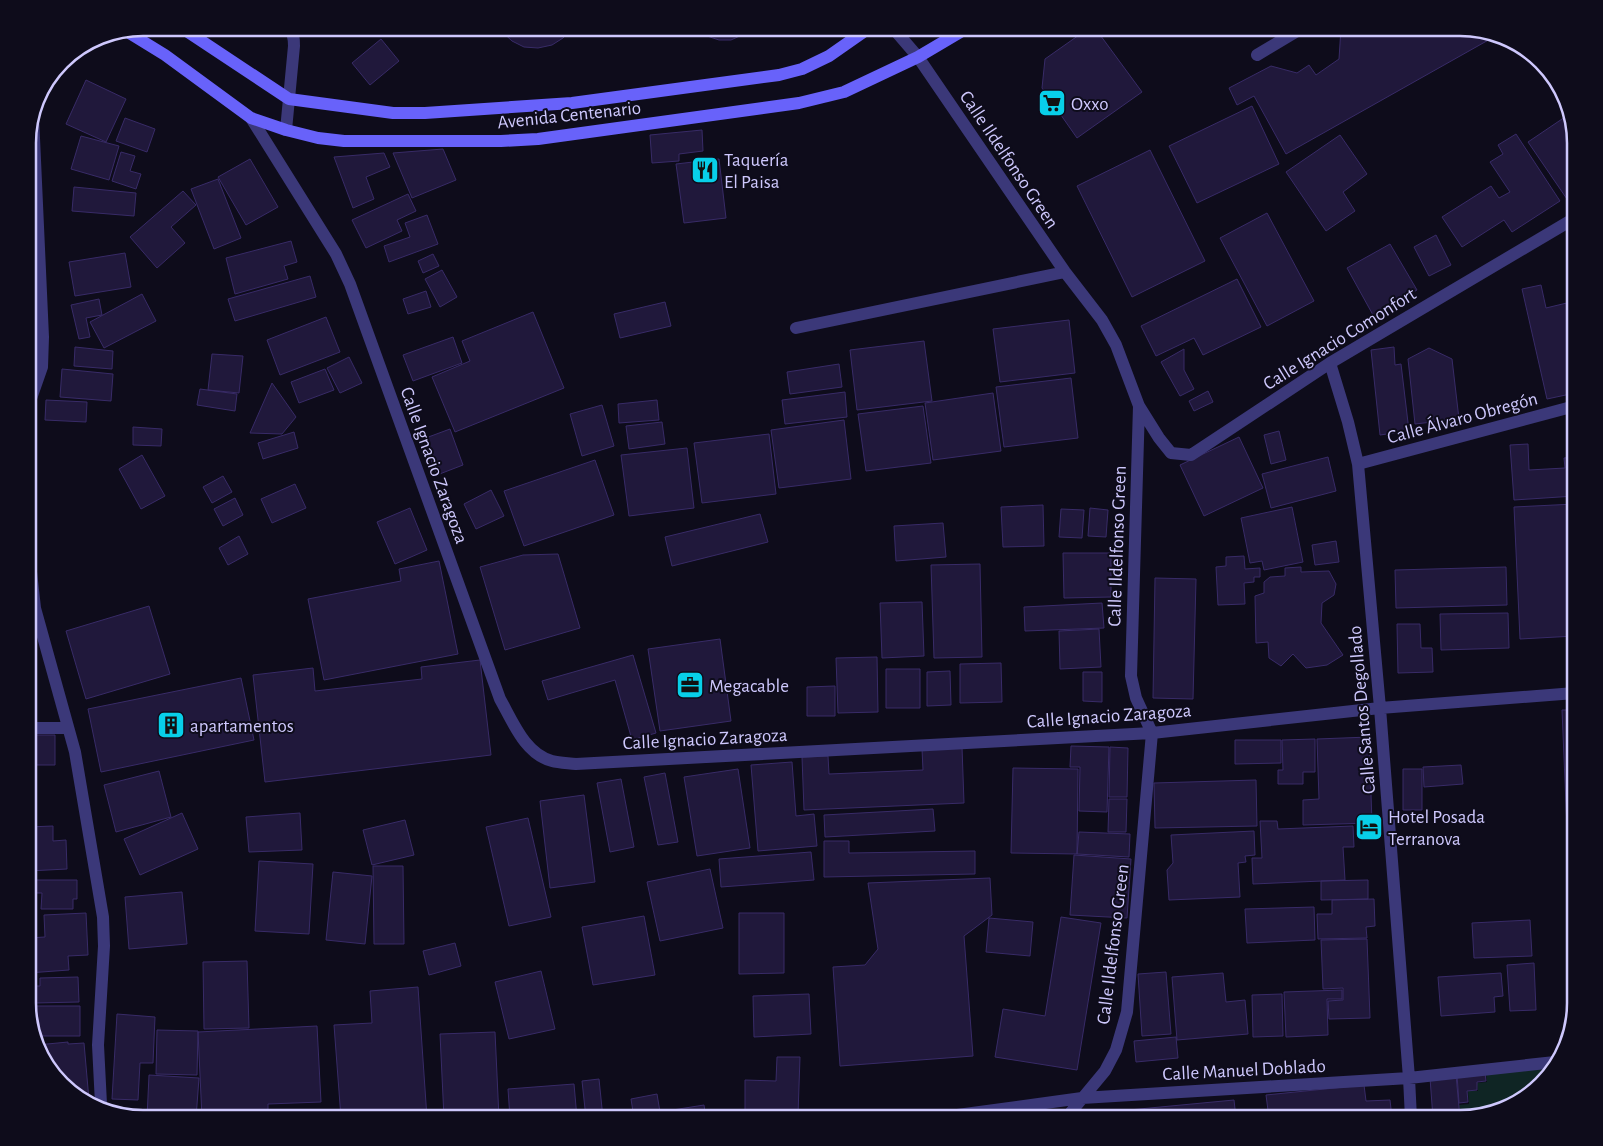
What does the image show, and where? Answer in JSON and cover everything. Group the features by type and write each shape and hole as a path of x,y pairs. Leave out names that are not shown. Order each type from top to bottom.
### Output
{"main road":[{"name":"Avenida Centenario","path":"141,36 251,118 286,130 318,138 344,141 502,141 538,139 799,103 844,92 918,57 953,36"},
{"name":"Avenida Centenario","path":"194,36 289,99 393,113 425,113 572,103 779,75 802,69 830,56 858,36"}],"street":[{"path":"286,130 294,36"},
{"name":"Calle Ildelfonso Green","path":"899,36 918,57 1065,272 1102,320 1116,344 1139,406 1131,676 1136,698 1152,733 1127,1012 1116,1050 1105,1070 1072,1110"},
{"path":"1257,55 1289,36"},
{"name":"Calle Ignacio Zaragoza","path":"251,118 340,262 353,293 500,700 526,744 539,756 553,762 576,764 1152,733 1380,708 1567,694"},
{"path":"36,182 43,337 42,367 36,384"},
{"name":"Calle Ignacio Comonfort","path":"1139,406 1159,438 1172,453 1191,455 1330,363 1567,223"},
{"path":"796,328 1065,272"},
{"name":"Calle Santos Degollado","path":"1330,363 1348,422 1358,464 1380,708 1411,1110"},
{"name":"Calle Álvaro Obregón","path":"1358,464 1567,408"},
{"path":"36,625 75,752 103,917 104,946 98,1045 102,1101"},
{"path":"36,728 68,728"},
{"name":"Calle Manuel Doblado","path":"994,1110 1082,1098 1409,1078 1549,1063"}],"green space":[{"path":"1545,1068 1525,1088 1507,1099 1480,1108 1460,1110 1459,1105 1469,1104 1468,1091 1478,1091 1477,1083 1487,1082 1486,1073"}],"building":[{"path":"507,36 565,36 552,45 538,48 524,47"},
{"path":"707,36 740,36 731,40 719,40"},
{"path":"1078,36 1101,36 1142,92 1077,138 1042,88 1045,59"},
{"path":"1340,36 1466,36 1488,40 1286,154 1254,96 1237,105 1229,88 1271,66 1297,73 1309,65 1316,75 1339,59"},
{"path":"381,39 399,61 370,85 352,63"},
{"path":"86,80 126,99 106,142 66,124"},
{"path":"1252,106 1279,164 1197,203 1169,146"},
{"path":"125,118 155,129 147,152 116,141"},
{"path":"1563,118 1567,144 1567,199 1528,142"},
{"path":"702,130 703,151 679,154 679,161 652,163 650,135"},
{"path":"1516,134 1560,201 1512,232 1504,220 1462,247 1442,217 1491,186 1499,198 1510,192 1490,162 1503,154 1498,145"},
{"path":"1340,135 1367,174 1343,192 1355,211 1326,231 1286,172"},
{"path":"81,136 119,146 109,180 71,169"},
{"path":"443,149 456,180 412,198 393,153"},
{"path":"1150,150 1205,261 1132,297 1077,186"},
{"path":"121,152 135,156 130,171 141,174 136,189 112,181"},
{"path":"384,153 390,167 366,177 374,199 353,208 334,157"},
{"path":"250,159 278,207 246,225 218,177"},
{"path":"719,159 726,218 684,223 676,164"},
{"path":"218,179 241,238 214,249 191,189"},
{"path":"74,187 136,193 134,216 72,211"},
{"path":"183,191 196,205 171,227 185,243 157,268 130,237"},
{"path":"408,194 416,211 397,220 402,231 366,248 352,220"},
{"path":"1267,213 1314,301 1267,326 1220,238"},
{"path":"427,215 438,244 389,262 384,246 410,237 405,223"},
{"path":"1436,235 1451,265 1429,276 1414,247"},
{"path":"291,241 297,262 284,266 288,279 235,294 226,258"},
{"path":"1390,244 1417,290 1373,315 1347,268"},
{"path":"125,253 131,287 75,296 69,262"},
{"path":"433,254 439,266 423,273 418,261"},
{"path":"442,270 457,297 440,307 425,279"},
{"path":"310,276 316,297 235,321 228,299"},
{"path":"1237,279 1261,327 1203,355 1194,338 1156,356 1141,326"},
{"path":"1541,285 1546,308 1567,303 1567,395 1547,399 1522,289"},
{"path":"426,291 431,307 408,314 403,299"},
{"path":"142,294 156,321 104,348 90,322"},
{"path":"99,299 102,315 86,318 90,337 79,339 71,305"},
{"path":"665,302 671,326 620,338 614,314"},
{"path":"533,312 564,388 455,432 432,377 470,361 462,341"},
{"path":"326,317 340,352 280,375 267,340"},
{"path":"1069,320 1075,373 1000,382 993,329"},
{"path":"453,337 462,363 413,381 403,355"},
{"path":"924,341 932,401 857,410 850,350"},
{"path":"75,347 113,351 112,369 74,366"},
{"path":"1394,347 1395,365 1401,364 1409,431 1380,435 1371,350"},
{"path":"1429,348 1452,359 1459,419 1415,424 1408,359"},
{"path":"1184,349 1184,370 1194,389 1180,396 1161,362"},
{"path":"212,354 243,356 239,393 208,390"},
{"path":"349,357 362,383 340,393 327,368"},
{"path":"839,364 842,387 790,394 787,372"},
{"path":"62,369 113,374 111,401 60,397"},
{"path":"325,369 334,390 299,403 291,382"},
{"path":"1071,378 1078,438 1004,447 996,387"},
{"path":"272,383 296,417 282,434 250,433"},
{"path":"200,389 237,394 235,411 197,405"},
{"path":"1208,391 1213,402 1194,411 1189,401"},
{"path":"845,392 847,417 785,424 782,400"},
{"path":"993,393 1001,451 933,460 925,403"},
{"path":"46,400 87,402 86,422 45,420"},
{"path":"657,400 659,420 619,423 618,404"},
{"path":"602,405 614,446 582,456 570,414"},
{"path":"923,406 931,463 866,471 858,414"},
{"path":"844,420 851,479 779,488 771,430"},
{"path":"662,422 665,444 629,449 626,426"},
{"path":"133,427 162,429 161,446 133,445"},
{"path":"450,429 463,465 437,475 423,439"},
{"path":"1279,431 1286,460 1271,464 1264,435"},
{"path":"294,432 298,448 263,459 258,443"},
{"path":"769,434 776,494 702,503 694,443"},
{"path":"1239,437 1263,488 1204,516 1180,465"},
{"path":"1528,444 1529,470 1565,468 1564,458 1567,458 1567,497 1514,500 1510,445"},
{"path":"687,448 694,508 629,516 621,455"},
{"path":"142,455 165,496 141,509 119,469"},
{"path":"1328,457 1336,491 1271,508 1262,474"},
{"path":"595,460 614,515 524,546 504,491"},
{"path":"223,476 232,492 212,503 203,487"},
{"path":"295,484 306,508 272,523 261,499"},
{"path":"491,490 504,516 476,529 464,504"},
{"path":"235,498 243,515 223,526 214,509"},
{"path":"1567,504 1567,636 1520,639 1514,507"},
{"path":"1043,505 1044,546 1003,547 1001,507"},
{"path":"1292,507 1303,562 1264,570 1262,561 1250,563 1241,518"},
{"path":"410,508 427,550 395,564 377,522"},
{"path":"1090,508 1108,510 1106,537 1088,536"},
{"path":"1061,509 1084,510 1082,538 1059,537"},
{"path":"760,514 768,542 672,566 665,537"},
{"path":"943,523 946,557 896,561 894,526"},
{"path":"239,536 248,554 228,565 219,548"},
{"path":"1336,541 1339,562 1315,565 1312,545"},
{"path":"1063,553 1111,553 1111,597 1064,598"},
{"path":"558,554 580,628 505,650 480,567 523,555"},
{"path":"1244,556 1245,569 1260,568 1260,577 1254,577 1254,582 1244,583 1245,604 1218,605 1216,567 1226,566 1226,557"},
{"path":"439,561 458,654 324,680 308,599 401,581 399,569"},
{"path":"980,564 982,657 934,658 931,565"},
{"path":"1301,567 1301,572 1329,571 1336,584 1334,595 1322,603 1321,623 1343,655 1327,665 1306,668 1293,654 1281,666 1269,658 1268,642 1256,643 1255,596 1264,593 1264,582 1270,577 1285,576 1285,568"},
{"path":"1506,567 1507,605 1396,608 1395,570"},
{"path":"1155,578 1196,579 1193,699 1153,698"},
{"path":"922,602 924,656 882,658 880,603"},
{"path":"1102,603 1104,628 1025,631 1024,607"},
{"name":"apartamentos","path":"149,606 170,674 86,699 66,631"},
{"path":"1508,613 1509,648 1441,650 1440,614"},
{"path":"1397,624 1420,624 1421,648 1432,648 1433,672 1398,673"},
{"path":"1099,629 1101,667 1060,669 1059,631"},
{"name":"Megacable","path":"720,639 731,721 660,731 648,649"},
{"path":"633,655 656,733 632,740 615,680 548,700 542,681"},
{"path":"877,657 878,712 838,713 836,658"},
{"path":"480,660 491,755 265,782 253,675 313,668 315,691 422,679 421,667"},
{"path":"1001,663 1002,702 960,703 960,664"},
{"path":"886,669 920,669 920,708 886,708"},
{"path":"950,671 951,705 927,706 927,672"},
{"path":"1083,672 1102,672 1102,702 1083,701"},
{"name":"apartamentos","path":"241,678 254,740 101,772 88,709"},
{"path":"835,686 835,716 807,716 807,687"},
{"path":"1562,710 1567,710 1567,828"},
{"path":"36,735 55,735 55,765 36,765"},
{"path":"1369,737 1372,823 1303,825 1303,800 1319,799 1317,739"},
{"path":"1315,739 1315,772 1303,772 1303,784 1278,784 1278,770 1283,770 1282,740"},
{"path":"1235,740 1281,740 1281,763 1235,764"},
{"path":"1071,746 1109,747 1107,812 1079,811 1080,767 1070,767"},
{"path":"962,747 964,803 804,810 802,757 828,756 829,774 923,770 922,749"},
{"path":"1110,747 1128,748 1127,797 1109,797"},
{"path":"792,762 796,816 814,814 817,846 758,851 751,765"},
{"path":"1461,765 1463,784 1424,787 1423,767"},
{"path":"1013,768 1078,769 1077,854 1011,853"},
{"path":"738,769 750,848 697,856 684,777"},
{"path":"1403,769 1422,769 1422,810 1403,810"},
{"name":"apartamentos","path":"159,771 171,817 116,832 104,785"},
{"path":"665,773 678,842 658,845 644,777"},
{"path":"621,779 634,847 610,852 597,783"},
{"path":"1256,780 1257,826 1155,828 1154,783"},
{"path":"584,795 595,882 550,888 540,801"},
{"path":"1109,799 1127,799 1126,832 1108,832"},
{"path":"933,809 935,831 825,837 824,815"},
{"path":"182,813 198,849 140,875 124,839"},
{"path":"300,813 302,850 249,852 246,817"},
{"path":"528,818 551,917 509,926 486,827"},
{"path":"405,820 414,855 372,865 363,830"},
{"path":"1260,821 1277,821 1278,829 1353,826 1354,847 1343,847 1345,880 1253,884 1252,858 1262,858"},
{"path":"53,826 53,841 66,840 67,869 36,871 36,827"},
{"path":"1254,831 1255,855 1245,856 1246,862 1238,863 1240,897 1169,900 1167,870 1173,863 1171,835"},
{"path":"1079,832 1130,834 1129,857 1077,854"},
{"path":"824,841 849,841 849,853 975,851 975,874 824,877"},
{"path":"811,852 814,880 721,887 719,859"},
{"path":"1074,855 1131,859 1127,918 1070,915"},
{"path":"259,861 313,864 309,934 255,931"},
{"path":"373,866 403,866 404,944 374,944"},
{"path":"710,869 723,928 660,941 647,882"},
{"path":"333,872 372,876 365,944 326,940"},
{"path":"990,878 992,915 964,936 973,1056 840,1066 833,967 865,965 878,949 868,883"},
{"path":"36,880 77,880 77,899 73,899 73,909 41,909 42,893 36,893"},
{"path":"1368,880 1368,899 1321,900 1321,881"},
{"path":"182,892 187,944 129,949 125,897"},
{"path":"1374,899 1375,926 1366,927 1367,938 1318,939 1317,914 1332,914 1332,900"},
{"path":"1314,907 1315,940 1247,943 1245,909"},
{"path":"86,913 88,955 68,956 69,970 36,972 36,938 45,937 44,915"},
{"path":"739,913 784,913 784,973 739,974"},
{"path":"644,916 655,975 593,985 582,927"},
{"path":"1061,917 1101,923 1077,1070 995,1057 1003,1009 1045,1016"},
{"path":"989,918 1033,922 1030,956 986,952"},
{"path":"1530,920 1532,956 1474,958 1472,923"},
{"path":"1367,939 1370,1018 1329,1019 1328,1001 1343,1000 1343,988 1323,989 1321,940"},
{"path":"455,943 461,966 429,975 423,951"},
{"path":"247,961 249,1028 204,1029 203,962"},
{"path":"1534,963 1536,1010 1510,1011 1507,965"},
{"path":"541,971 555,1029 509,1039 495,982"},
{"path":"1166,972 1171,1034 1142,1036 1138,974"},
{"path":"1223,973 1226,1002 1245,1000 1248,1034 1177,1040 1172,977"},
{"path":"1501,973 1503,996 1494,997 1495,1012 1441,1016 1438,977"},
{"path":"78,977 79,1002 36,1003 36,986 40,986 40,978"},
{"path":"418,987 426,1110 340,1110 334,1025 372,1023 370,991"},
{"path":"1342,990 1342,999 1327,999 1328,1035 1286,1037 1284,992"},
{"path":"809,994 811,1034 754,1037 753,996"},
{"path":"1282,994 1283,1036 1253,1037 1252,995"},
{"path":"36,1006 80,1006 80,1036 42,1036"},
{"path":"117,1014 155,1017 153,1063 140,1063 138,1100 112,1099"},
{"path":"317,1026 321,1102 268,1104 268,1110 202,1110 198,1032"},
{"path":"157,1030 198,1031 197,1075 156,1074"},
{"path":"495,1032 499,1110 444,1110 440,1034"},
{"path":"1176,1037 1178,1058 1136,1062 1134,1041"},
{"path":"68,1042 68,1044 84,1043 89,1095 78,1088 63,1073 54,1062 45,1044"},
{"path":"777,1057 800,1057 798,1110 745,1110 745,1080 776,1081"},
{"path":"1485,1073 1486,1081 1477,1082 1477,1090 1467,1091 1468,1102 1459,1103 1457,1075"},
{"path":"149,1075 199,1078 197,1110 147,1110"},
{"path":"1456,1075 1459,1110 1432,1110 1430,1078"},
{"path":"599,1079 602,1110 585,1110 582,1081"},
{"path":"574,1084 576,1110 509,1110 508,1089"},
{"path":"1364,1085 1366,1101 1390,1100 1391,1110 1268,1110 1266,1095"},
{"path":"657,1094 660,1110 633,1110 631,1099"},
{"path":"1234,1100 1235,1110 1129,1110"},
{"path":"704,1105 705,1110 673,1110"}],"place":[{"name":"Oxxo","path":"1052,103"},
{"name":"Taquería El Paisa","path":"705,170"},
{"name":"Megacable","path":"690,685"},
{"name":"apartamentos","path":"171,725"},
{"name":"Hotel Posada Terranova","path":"1369,827"}]}
